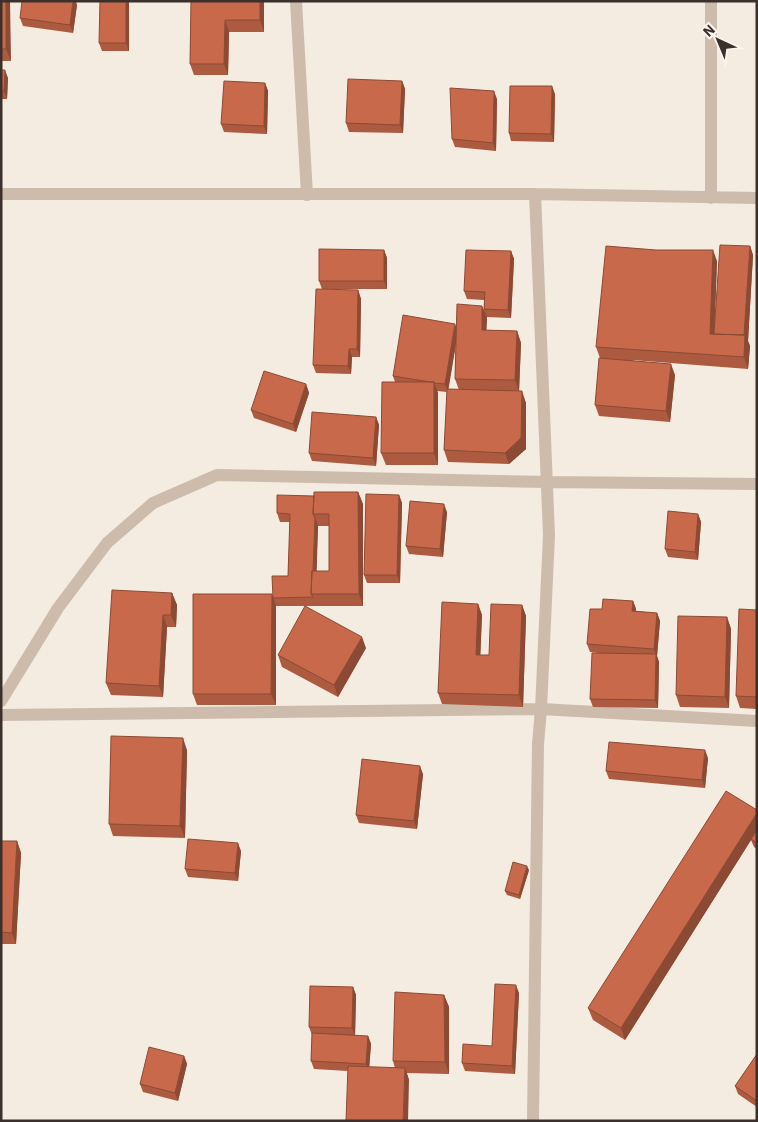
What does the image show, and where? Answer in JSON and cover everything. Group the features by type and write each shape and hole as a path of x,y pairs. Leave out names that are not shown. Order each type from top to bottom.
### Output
{"street":[{"path":"296,1 307,195"},
{"path":"711,1 711,198"},
{"path":"1,194 535,194 757,198"},
{"path":"533,1121 538,744 549,535 535,194"},
{"path":"1,701 58,608 106,543 153,503 217,475 757,484"},
{"path":"1,715 541,709 757,721"}],"building":[{"path":"1,1 6,1 6,49 1,49"},
{"path":"22,1 73,1 70,25 20,18"},
{"path":"100,1 126,1 126,43 99,43"},
{"path":"191,1 260,1 260,20 225,20 224,64 190,64"},
{"path":"1,70 5,70 4,91 1,91"},
{"path":"348,79 402,81 400,125 346,123"},
{"path":"224,81 265,83 264,126 221,124"},
{"path":"510,86 552,86 551,134 509,133"},
{"path":"450,88 494,91 493,143 452,139"},
{"path":"720,245 750,246 744,335 714,334"},
{"path":"606,246 656,250 713,250 710,334 745,335 744,357 596,347"},
{"path":"319,249 384,250 384,281 319,281"},
{"path":"466,250 511,251 508,310 484,309 485,292 464,291"},
{"path":"316,289 358,290 357,349 349,349 348,366 313,365"},
{"path":"457,304 482,306 482,330 517,331 515,380 455,379"},
{"path":"403,315 455,324 445,384 393,376"},
{"path":"599,358 671,364 666,411 595,405"},
{"path":"264,371 306,384 293,424 251,410"},
{"path":"382,382 434,382 434,453 381,453"},
{"path":"447,389 522,391 521,438 505,453 444,450"},
{"path":"312,412 376,417 373,458 309,453"},
{"path":"314,492 358,492 359,594 311,594 312,571 329,571 329,514 313,514"},
{"path":"366,494 399,495 397,575 364,575"},
{"path":"277,495 314,496 313,514 315,518 311,594 313,597 273,598 272,576 288,576 290,514 277,513"},
{"path":"410,501 444,504 440,549 406,546"},
{"path":"668,511 698,514 695,552 665,549"},
{"path":"112,590 172,593 171,615 163,615 159,686 106,683"},
{"path":"193,594 272,594 271,694 193,694"},
{"path":"603,599 633,601 632,611 657,613 654,649 587,644 590,609 602,609"},
{"path":"442,602 478,604 476,655 489,655 491,604 522,605 519,695 438,693"},
{"path":"305,606 362,637 334,685 278,655"},
{"path":"739,609 757,610 757,697 736,696"},
{"path":"678,616 727,617 725,697 676,695"},
{"path":"592,653 656,654 655,700 590,699"},
{"path":"111,736 183,738 180,826 109,824"},
{"path":"609,742 705,750 702,780 606,771"},
{"path":"362,759 420,766 414,821 356,815"},
{"path":"726,791 757,810 757,813 621,1028 588,1008"},
{"path":"757,830 757,843 751,839"},
{"path":"188,839 238,843 235,873 185,869"},
{"path":"1,841 17,841 12,933 1,932"},
{"path":"513,862 527,866 519,895 505,891"},
{"path":"495,984 516,985 512,1066 462,1063 463,1044 492,1046"},
{"path":"310,986 353,987 352,1028 309,1027"},
{"path":"395,992 444,995 445,1062 393,1061"},
{"path":"312,1033 368,1036 366,1064 311,1061"},
{"path":"149,1047 184,1056 175,1093 140,1084"},
{"path":"757,1054 757,1101 735,1086"},
{"path":"348,1066 405,1068 403,1121 346,1121"}]}
